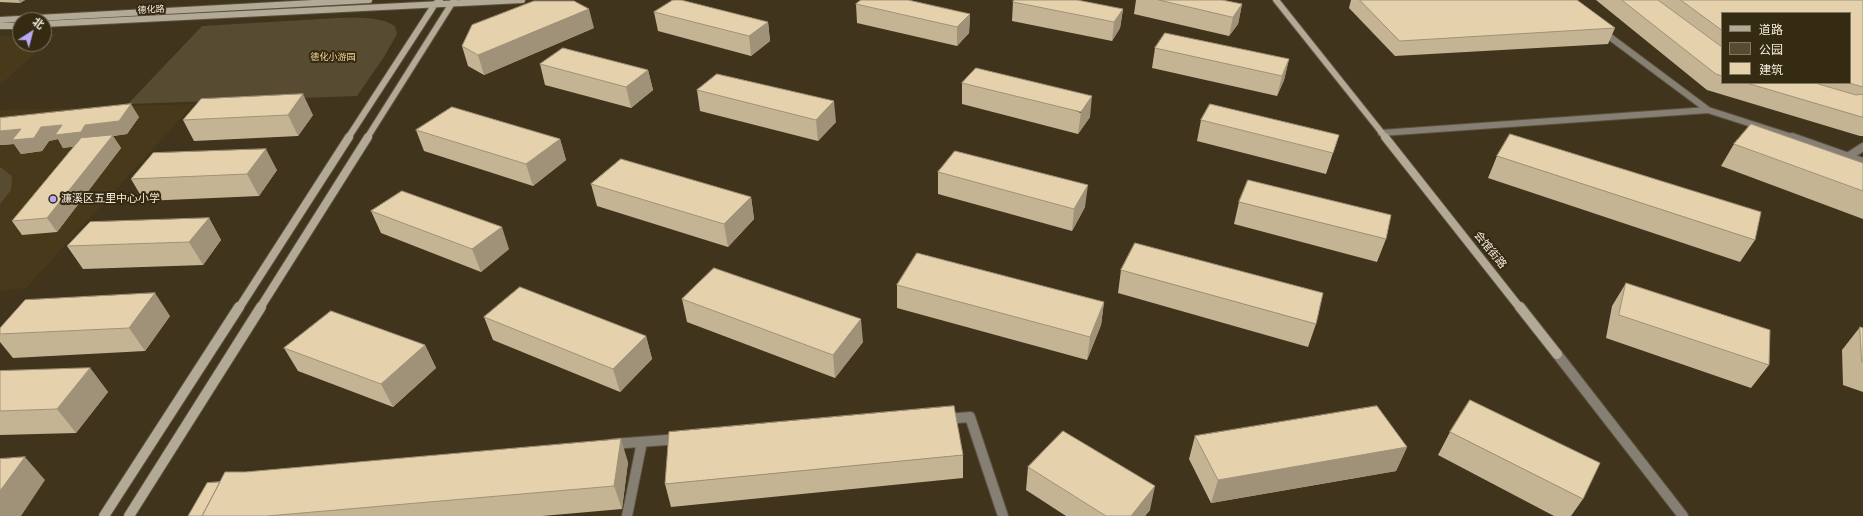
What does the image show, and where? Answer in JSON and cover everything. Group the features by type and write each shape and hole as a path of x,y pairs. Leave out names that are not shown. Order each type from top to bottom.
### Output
{"street":[{"name":"德化路","path":"0,20 369,0"},
{"name":"德化路","path":"52,24 438,2 522,0"},
{"name":"会馆街路","path":"1276,0 1558,354 1683,516"},
{"path":"104,516 438,2"},
{"path":"129,516 452,2"},
{"path":"0,26 12,26"},
{"path":"1597,28 1708,110 1849,156 1863,162"},
{"path":"1381,133 1708,110"},
{"path":"1849,156 1863,147"},
{"path":"939,420 970,417 1003,516"},
{"path":"603,445 689,438"},
{"path":"627,516 642,442"}],"shaded area":[{"path":"52,34 57,34 52,38"},
{"path":"12,35 12,52 37,52 0,85 0,36"},
{"name":"濂溪区五里中心小学","path":"194,104 26,288 0,291 0,110"}],"green space":[{"name":"德化小游园","path":"338,18 375,19 395,26 397,34 384,57 357,96 128,104 202,26"},
{"path":"0,167 12,176 11,190 0,204"}],"building":[{"path":"673,0 681,0 768,22 749,36 654,12"},
{"path":"861,0 908,0 970,14 957,27 856,4"},
{"path":"1014,0 1077,0 1123,9 1114,22 1013,2"},
{"path":"1159,0 1222,0 1242,4 1233,17"},
{"path":"1360,0 1577,0 1615,28 1400,41"},
{"path":"1622,0 1658,0 1721,46 1721,76 1716,74"},
{"path":"1681,0 1863,0 1863,87 1851,84 1851,12 1721,12 1721,29"},
{"path":"534,1 574,1 589,9 478,55 462,46 472,25"},
{"path":"1165,33 1289,59 1282,76 1155,48"},
{"path":"563,48 648,70 626,87 540,64"},
{"path":"976,68 1092,96 1081,112 962,83"},
{"path":"717,74 834,101 816,120 697,90"},
{"path":"1750,84 1818,84 1856,95 1863,94 1863,117"},
{"path":"303,94 288,115 183,120 201,99"},
{"path":"131,104 119,121 85,125 81,132 55,135 62,125 41,127 34,138 12,140 21,129 0,131 0,118"},
{"path":"1210,104 1339,135 1333,153 1201,120"},
{"path":"452,107 560,139 526,164 416,130"},
{"path":"1751,124 1863,163 1863,191 1734,144"},
{"path":"1510,134 1761,212 1755,240 1497,156"},
{"path":"113,135 47,218 12,221 81,138"},
{"path":"266,149 247,174 131,179 153,153"},
{"path":"955,151 1088,185 1074,209 938,172"},
{"path":"621,159 751,197 724,224 591,184"},
{"path":"1248,180 1391,215 1386,239 1239,202"},
{"path":"402,191 502,227 472,249 371,211"},
{"path":"209,218 189,242 67,246 90,222"},
{"path":"1135,243 1323,293 1316,324 1121,270"},
{"path":"917,253 1104,302 1090,337 897,285"},
{"path":"714,268 861,319 833,355 682,299"},
{"path":"1626,283 1770,330 1769,365 1619,315"},
{"path":"520,287 646,336 613,369 484,317"},
{"path":"155,293 129,328 0,334 0,328 25,300"},
{"path":"331,311 425,345 381,384 284,348"},
{"path":"1860,327 1863,328 1863,362 1862,362"},
{"path":"90,368 57,409 0,411 0,371"},
{"path":"1470,400 1600,463 1583,499 1450,432"},
{"path":"954,406 963,455 665,484 669,432"},
{"path":"1377,406 1407,447 1218,480 1195,436"},
{"path":"1063,431 1155,486 1131,516 1106,516 1028,467"},
{"path":"621,439 614,486 267,516 202,516 225,472 245,472"},
{"path":"25,457 0,491 0,459"},
{"path":"220,482 202,516 188,516 207,483"}],"place":[{"name":"濂溪区五里中心小学","path":"53,199"}]}
